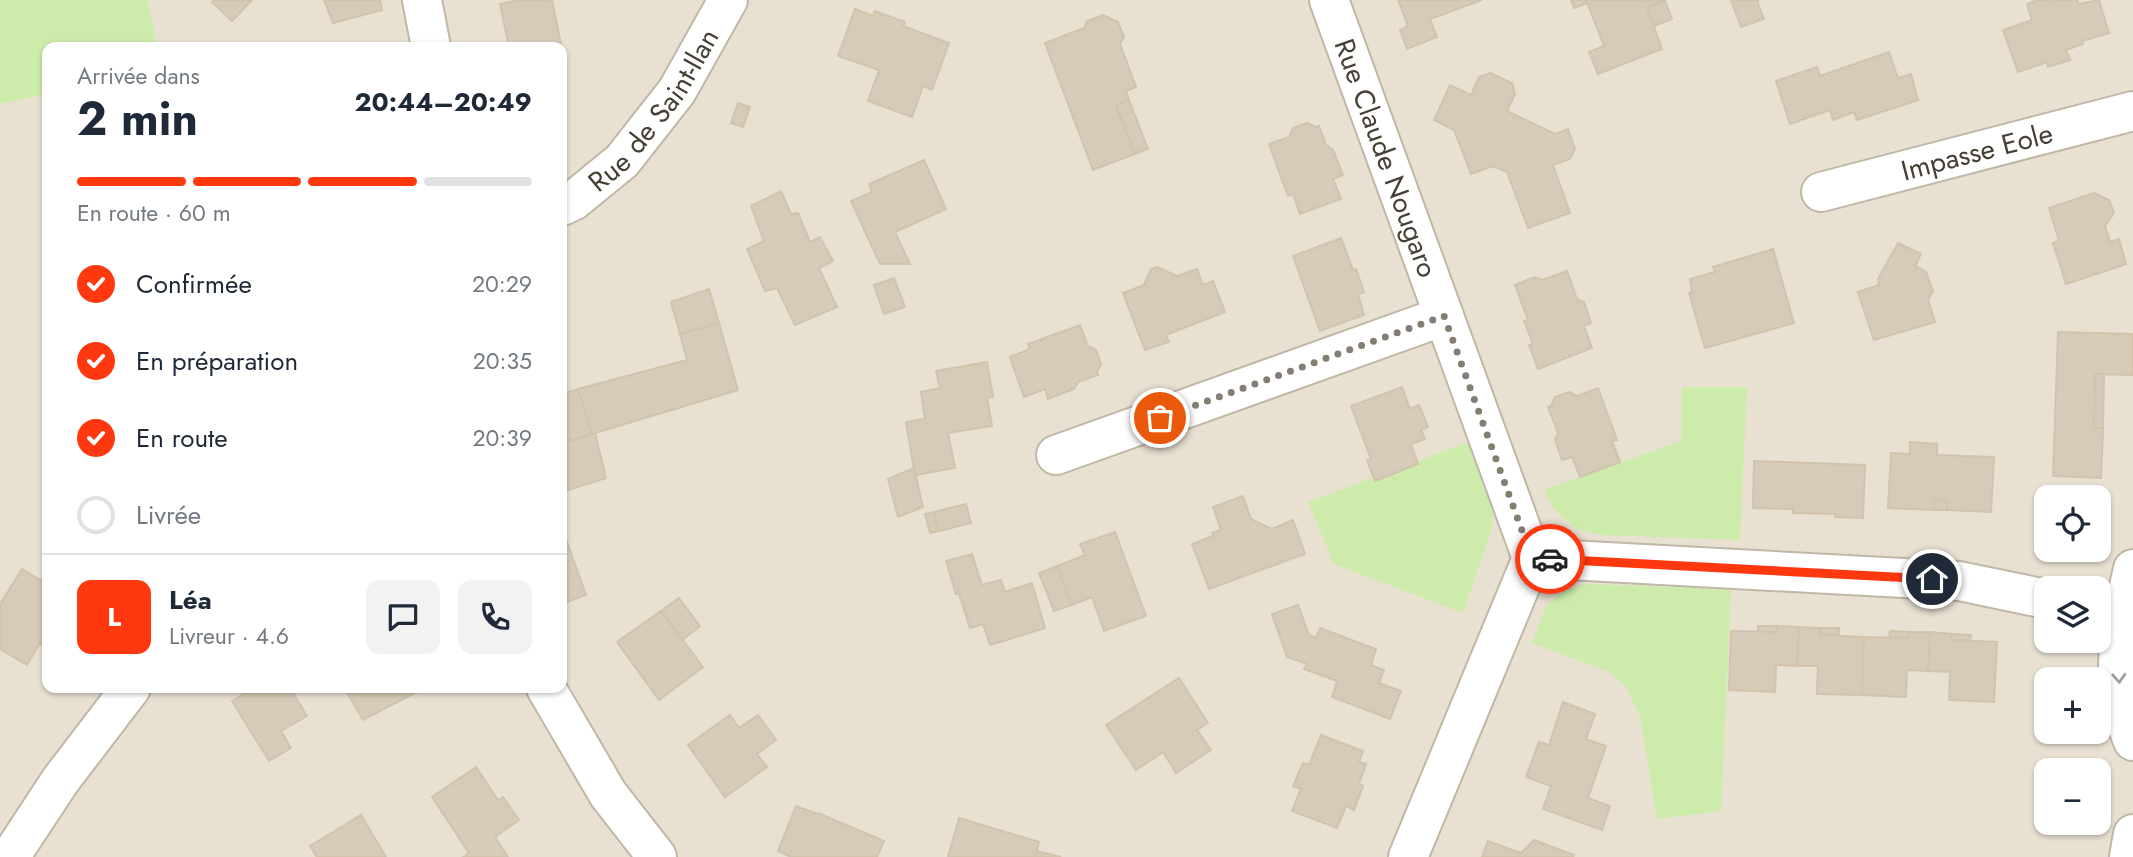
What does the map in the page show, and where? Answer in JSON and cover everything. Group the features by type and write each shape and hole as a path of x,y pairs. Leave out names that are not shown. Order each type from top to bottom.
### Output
{"street":[{"path":"422,0 430,42"},
{"name":"Rue de Saint-Ilan","path":"567,204 622,161 677,91 729,0"},
{"name":"Rue Claude Nougaro","path":"1329,0 1532,558"},
{"name":"Impasse Eole","path":"1821,192 2133,111"},
{"path":"1056,455 1444,316"},
{"path":"1408,857 1532,558 1959,580 2034,596"},
{"path":"2133,569 2122,614 2118,678 2127,726 2133,741"},
{"path":"10,857 60,781 127,693"},
{"path":"549,693 608,794 657,857"},
{"path":"2129,857 2133,834"}],"shaded area":[{"path":"148,0 2133,0 2133,857 0,857 0,104 42,95 42,693 567,693 567,42 156,42"}],"green space":[{"path":"0,0 148,0 156,42 42,42 42,95 0,104"},
{"path":"1682,387 1747,387 1740,540 1602,535 1578,530 1554,509 1544,490 1681,441"},
{"path":"1474,440 1494,494 1492,528 1463,613 1334,564 1308,502"},
{"path":"1586,584 1731,589 1721,811 1657,819 1640,716 1626,687 1609,672 1532,643 1546,606 1563,591"}],"building":[{"path":"252,0 232,21 212,2"},
{"path":"324,0 380,0 382,10 333,23"},
{"path":"518,0 552,0 561,42 508,42 500,4"},
{"path":"1398,0 1482,0 1430,19 1437,37 1407,49 1400,30 1408,26"},
{"path":"1571,0 1664,0 1647,8 1662,49 1598,74 1589,52 1604,46 1587,3 1574,8"},
{"path":"1731,0 1759,0 1757,1 1764,19 1741,27"},
{"path":"2038,0 2077,0 2079,4 2099,0 2109,33 2082,41 2083,44 2066,50 2070,60 2048,67 2047,62 2018,72 2003,30 2032,20 2027,4"},
{"path":"1665,1 1672,19 1654,26 1647,8"},
{"path":"855,9 873,16 875,11 905,22 903,26 949,43 932,90 923,86 912,117 868,101 879,70 838,56"},
{"path":"1103,15 1118,22 1124,37 1120,44 1136,87 1126,91 1129,100 1116,105 1135,154 1093,170 1045,43 1084,28 1087,21"},
{"path":"1889,52 1898,78 1911,74 1918,100 1857,120 1854,112 1833,120 1830,110 1790,124 1776,81 1817,67 1820,76"},
{"path":"1490,73 1512,83 1515,94 1507,111 1555,134 1568,129 1575,149 1570,159 1553,165 1570,213 1528,228 1507,172 1493,166 1471,174 1454,130 1434,120 1450,85 1471,95 1479,77"},
{"path":"1129,100 1148,149 1135,154 1116,105"},
{"path":"738,103 750,107 743,127 731,123"},
{"path":"1307,123 1319,126 1343,175 1333,179 1341,199 1300,214 1293,194 1288,196 1269,144 1289,137 1293,128"},
{"path":"924,160 946,209 895,232 910,264 880,264 851,201 872,192 869,184"},
{"path":"781,191 791,214 798,213 810,242 820,237 833,261 819,268 837,307 795,325 777,288 765,291 747,249 764,241 751,206"},
{"path":"2094,193 2109,200 2114,213 2105,226 2110,242 2119,239 2126,264 2066,284 2053,243 2059,241 2049,208"},
{"path":"1341,238 1364,292 1358,294 1364,315 1320,331 1293,256"},
{"path":"1898,243 1921,254 1915,266 1926,272 1933,291 1928,300 1935,322 1874,340 1858,292 1879,285 1878,279"},
{"path":"1773,249 1794,323 1705,348 1689,293 1692,292 1690,279 1715,272 1713,267"},
{"path":"1157,267 1177,276 1197,269 1203,285 1213,281 1225,312 1166,335 1169,342 1145,350 1123,293 1144,285 1151,269"},
{"path":"1567,271 1577,299 1584,302 1591,323 1584,326 1592,348 1538,369 1529,345 1533,344 1524,321 1528,320 1515,285 1535,277 1542,280"},
{"path":"894,278 905,307 884,314 874,285"},
{"path":"709,289 719,323 680,334 671,302"},
{"path":"719,323 738,390 592,434 578,389 687,360 680,334"},
{"path":"1080,325 1088,346 1096,350 1101,364 1098,375 1078,382 1074,389 1048,399 1045,389 1024,397 1010,357 1030,349 1028,344"},
{"path":"2058,332 2133,334 2133,375 2095,374 2094,428 2103,428 2101,478 2053,476"},
{"path":"987,362 993,397 987,398 992,426 948,433 955,468 915,475 906,422 925,419 921,392 940,388 936,371"},
{"path":"2095,374 2104,374 2103,428 2094,428"},
{"path":"1402,387 1410,409 1419,405 1428,427 1421,430 1425,439 1411,444 1418,464 1375,481 1367,460 1371,459 1351,406"},
{"path":"1598,388 1617,440 1612,441 1620,462 1580,477 1572,457 1562,460 1555,439 1558,433 1548,407 1555,397 1569,392 1577,396"},
{"path":"578,389 592,434 567,442 567,392"},
{"path":"595,433 606,478 567,490 567,441"},
{"path":"1910,442 1937,444 1937,455 1994,457 1991,512 1947,510 1947,501 1934,500 1934,510 1888,508 1891,453 1910,454"},
{"path":"1754,461 1865,465 1863,518 1793,513 1793,509 1753,508"},
{"path":"914,468 923,507 898,517 888,479"},
{"path":"1243,496 1251,519 1272,529 1293,520 1305,554 1209,589 1192,544 1221,530 1213,507"},
{"path":"1934,500 1947,501 1947,510 1934,510"},
{"path":"966,504 971,523 939,531 934,512"},
{"path":"934,512 939,531 930,533 925,514"},
{"path":"1115,532 1146,616 1104,631 1092,597 1072,605 1057,566 1085,555 1080,544"},
{"path":"567,542 586,595 567,602"},
{"path":"972,554 982,585 1001,580 1005,592 1032,583 1045,628 990,645 983,624 970,628 946,561"},
{"path":"1057,566 1072,605 1054,611 1039,573"},
{"path":"22,569 42,581 42,644 40,643 27,665 0,649 0,604"},
{"path":"679,598 700,626 682,640 661,611"},
{"path":"1298,605 1309,635 1316,638 1320,628 1376,649 1371,665 1384,670 1379,683 1401,691 1390,719 1332,697 1337,681 1304,669 1307,664 1287,657 1272,614"},
{"path":"661,611 703,667 659,700 617,642"},
{"path":"1758,626 1778,626 1777,632 1758,632"},
{"path":"1778,626 1799,627 1797,666 1776,665 1775,692 1729,690 1731,631 1777,632"},
{"path":"1799,627 1820,628 1820,635 1864,637 1862,695 1817,694 1818,666 1797,666"},
{"path":"1820,628 1839,628 1839,635 1820,635"},
{"path":"1890,631 1909,632 1908,638 1889,638"},
{"path":"1909,632 1930,632 1928,671 1907,670 1906,697 1862,695 1864,637 1908,638"},
{"path":"1930,632 1952,634 1951,640 1997,642 1994,702 1949,700 1950,672 1928,671"},
{"path":"1952,634 1971,635 1970,641 1951,640"},
{"path":"1179,678 1208,723 1197,730 1211,750 1176,773 1163,752 1136,770 1106,725"},
{"path":"245,693 293,693 307,716 281,731 291,748 269,761 232,701"},
{"path":"348,693 414,693 363,720"},
{"path":"1563,702 1595,714 1586,739 1606,746 1588,798 1610,806 1602,830 1543,809 1551,786 1526,777 1539,742 1549,745"},
{"path":"730,715 739,728 758,715 776,740 757,754 767,767 725,797 688,745"},
{"path":"1321,735 1363,751 1359,762 1366,764 1359,784 1363,786 1354,810 1346,806 1337,828 1292,811 1301,789 1293,786 1303,763 1309,765"},
{"path":"476,767 498,800 503,797 519,820 495,837 508,857 463,857 469,853 432,797"},
{"path":"796,806 884,841 877,857 791,857 778,851"},
{"path":"361,815 386,857 317,857 310,846"},
{"path":"959,818 1039,842 1035,857 948,857"},
{"path":"1534,840 1574,855 1482,857 1488,841 1521,853"},
{"path":"1037,851 1061,857 1035,857"}],"way so far":[{"path":"1160,418 1444,316 1532,558 1550,559"}],"route":[{"path":"1550,559 1932,579"}]}
